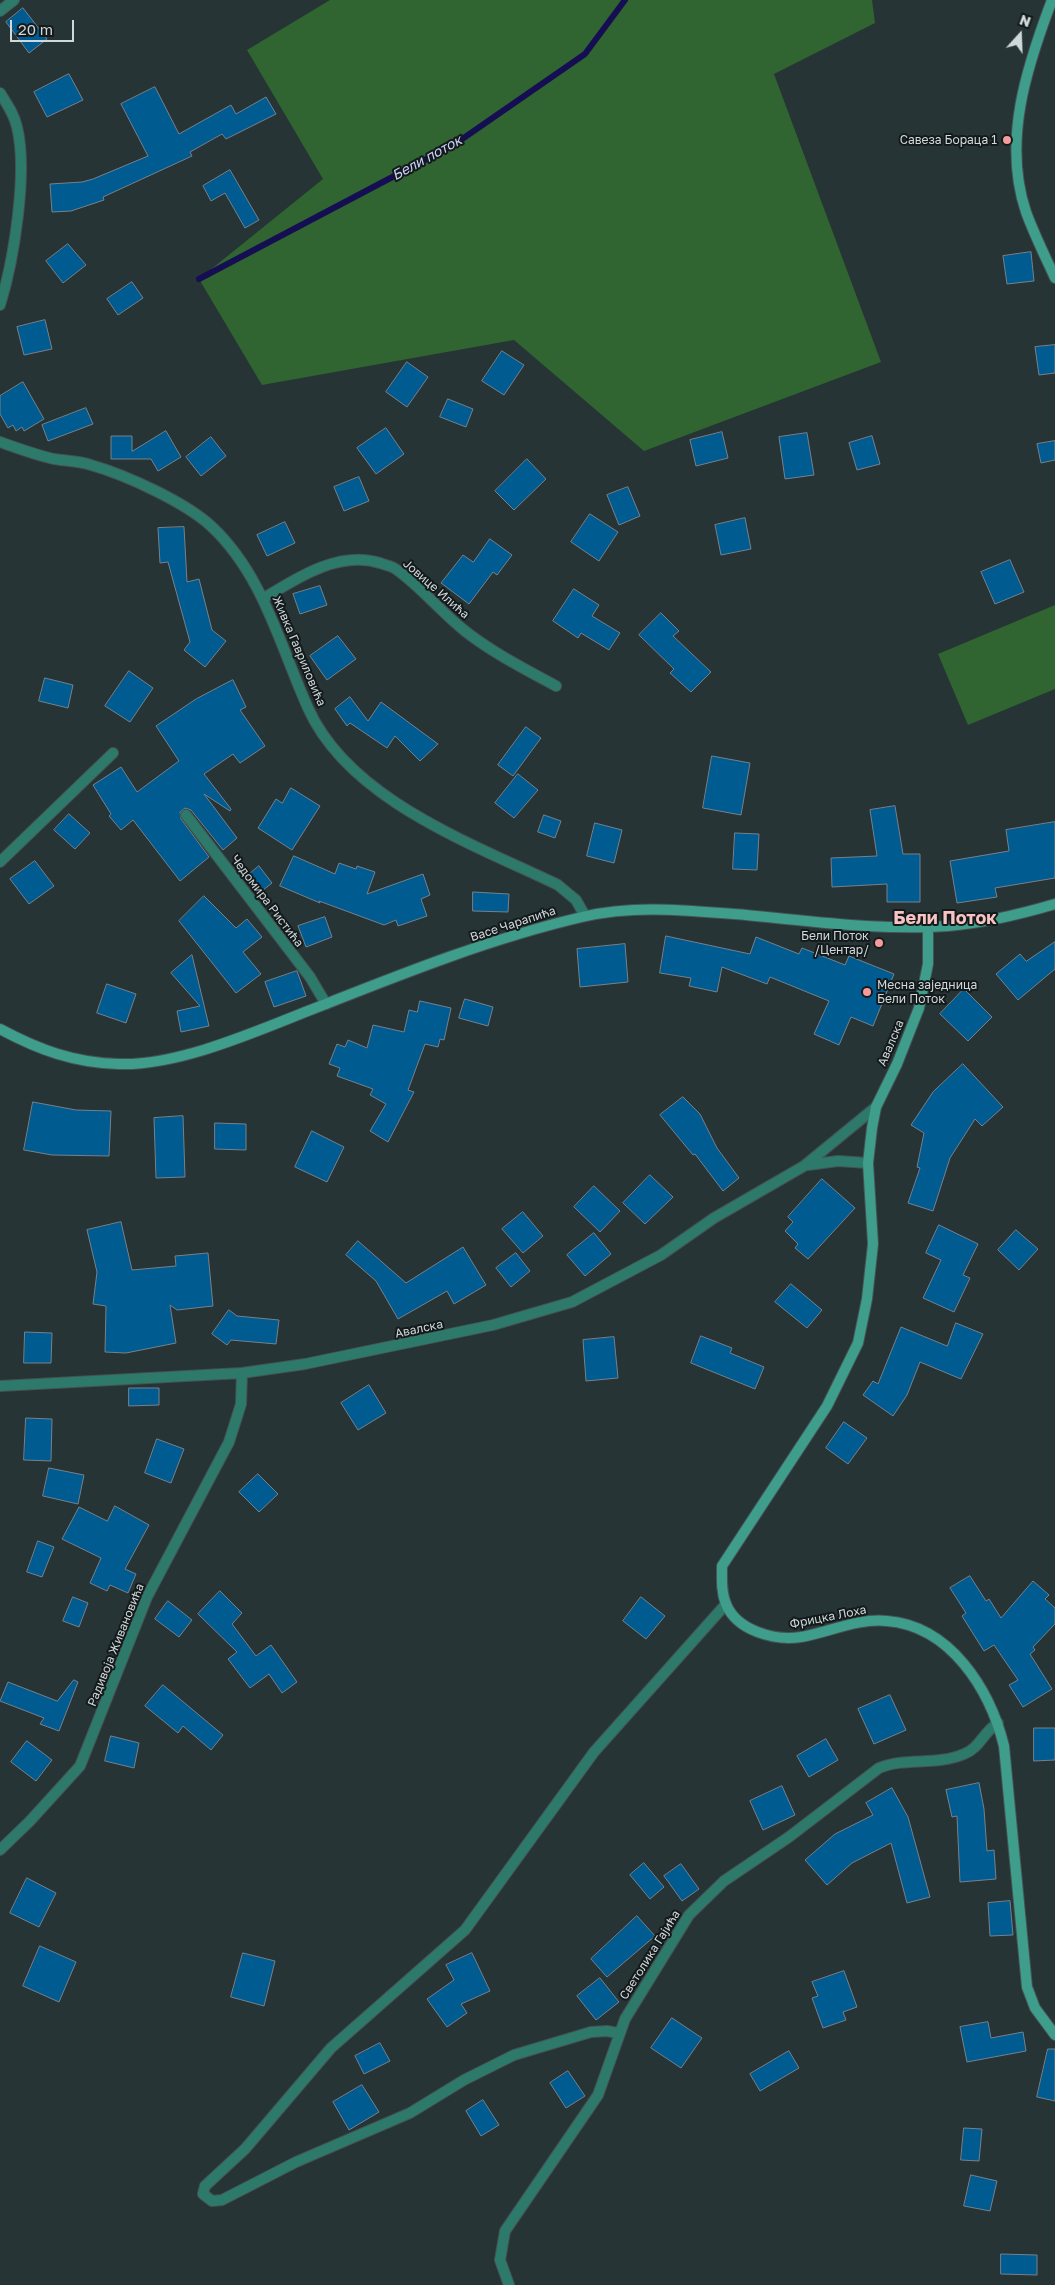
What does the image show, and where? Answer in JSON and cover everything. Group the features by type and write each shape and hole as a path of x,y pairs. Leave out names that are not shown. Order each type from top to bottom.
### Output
{"street":[{"path":"0,11 14,0"},
{"path":"1052,0 1024,83 1016,127 1017,168 1026,210 1055,278"},
{"path":"0,93 10,107 17,128 21,154 17,225 8,277 0,305"},
{"name":"Живка Гавриловића","path":"0,442 53,458 90,464 145,487 194,514 212,527 264,598 308,709 336,749 357,773 410,814 558,885 576,900 585,916"},
{"name":"Јовице Илића","path":"264,598 295,580 328,565 347,560 376,562 396,568 465,632 495,652 556,686"},
{"path":"0,862 113,753"},
{"name":"Чедомира Ристића","path":"186,815 310,977 326,1004"},
{"name":"Васе Чарапића","path":"0,1029 36,1048 65,1058 94,1063 141,1063 194,1051 266,1027 516,934 585,916 653,909 835,923 928,926 965,924 1055,904"},
{"name":"Авалска","path":"804,1166 838,1161 868,1163 876,1107 897,1064 919,1008 928,964 928,926"},
{"name":"Авалска","path":"0,1386 242,1373 305,1364 424,1341 493,1325 572,1302 661,1255 714,1218 804,1166 876,1107"},
{"name":"Фрицка Лоха","path":"868,1163 873,1237 867,1299 858,1343 826,1406 722,1566 721,1584 726,1604 744,1625 761,1633 781,1638 801,1637 867,1621 904,1624 920,1629 946,1646 971,1673 986,1696 998,1723 1007,1770 1027,1986 1035,2008 1055,2035"},
{"name":"Радивоја Живановића","path":"0,1850 30,1822 80,1766 148,1597 228,1442 241,1404 242,1373"},
{"path":"618,2033 607,2031 591,2032 535,2048 464,2080 410,2113 296,2162 222,2200 212,2201 205,2198 203,2194 205,2186 245,2149 331,2048 465,1930 594,1752 726,1604"},
{"name":"Светолика Гајића","path":"509,2285 500,2260 505,2231 598,2095 618,2033 654,1969 689,1915 714,1889 789,1837 879,1768 893,1764 930,1762 965,1754 977,1747 998,1723"}],"green space":[{"path":"330,0 872,0 875,23 774,74 881,362 644,451 514,340 262,385 199,279 323,179 247,50"},
{"path":"1055,605 1055,689 968,725 938,654"}],"building":[{"path":"23,8 47,39 29,53 6,22"},
{"path":"69,74 83,100 47,117 34,92"},
{"path":"155,87 179,134 231,105 236,114 266,97 276,114 226,139 222,134 190,152 192,156 103,197 104,200 71,211 52,212 50,184 82,182 93,179 148,156 121,104"},
{"path":"230,170 259,220 245,228 225,193 211,201 203,186"},
{"path":"68,244 86,265 63,283 46,261"},
{"path":"1031,252 1034,281 1007,284 1003,256"},
{"path":"132,282 143,298 118,315 107,299"},
{"path":"45,320 52,349 24,355 17,327"},
{"path":"1055,345 1055,373 1039,375 1035,347"},
{"path":"502,351 524,365 504,395 482,381"},
{"path":"407,362 428,377 407,407 386,392"},
{"path":"23,382 44,419 24,431 22,427 16,431 13,425 8,428 0,414 0,396"},
{"path":"448,399 473,409 466,427 440,417"},
{"path":"86,408 93,424 48,441 42,425"},
{"path":"386,428 404,454 376,474 357,448"},
{"path":"166,431 181,457 158,471 151,459 111,459 111,436 132,436 132,451"},
{"path":"722,432 728,458 696,466 690,440"},
{"path":"807,433 814,475 785,479 779,437"},
{"path":"872,436 880,464 857,470 849,443"},
{"path":"211,437 226,456 201,476 186,457"},
{"path":"1055,441 1055,460 1041,463 1037,444"},
{"path":"527,459 546,479 514,510 495,491"},
{"path":"359,477 369,501 344,511 334,487"},
{"path":"628,487 640,516 619,525 607,495"},
{"path":"590,514 618,532 599,561 571,542"},
{"path":"745,518 751,549 721,555 715,525"},
{"path":"285,522 295,543 267,556 257,535"},
{"path":"184,527 187,582 199,579 212,630 226,641 205,667 184,650 190,642 168,562 160,563 158,528"},
{"path":"490,539 512,555 497,575 493,572 469,604 441,583 463,555 473,562"},
{"path":"1010,560 1024,592 995,604 981,572"},
{"path":"320,586 327,605 300,614 293,594"},
{"path":"574,589 599,605 592,616 620,633 609,650 581,633 578,638 553,621"},
{"path":"661,613 679,631 673,636 711,672 691,692 670,673 674,669 639,635"},
{"path":"338,636 356,659 327,680 310,656"},
{"path":"129,671 153,688 130,722 105,706"},
{"path":"45,678 73,685 68,708 39,701"},
{"path":"233,680 246,707 240,710 265,746 240,763 233,754 204,774 231,809 230,811 204,794 237,838 223,850 191,810 185,808 180,812 181,819 209,857 180,881 133,820 121,830 109,816 111,814 93,785 121,767 137,792 179,761 156,726 196,699"},
{"path":"350,697 368,721 381,702 438,744 420,761 395,736 387,748 350,723 347,726 335,709"},
{"path":"526,727 541,738 513,776 498,765"},
{"path":"712,756 750,763 741,815 703,808"},
{"path":"518,774 538,790 514,818 495,803"},
{"path":"291,788 320,806 292,850 258,828 276,799 282,803"},
{"path":"895,806 903,854 920,854 920,902 887,902 887,884 832,887 831,858 877,856 870,810"},
{"path":"69,814 90,833 75,849 54,830"},
{"path":"544,815 561,821 555,838 538,832"},
{"path":"1055,822 1055,878 995,888 997,897 957,903 950,861 1009,851 1006,830"},
{"path":"595,823 622,830 614,863 587,856"},
{"path":"735,833 759,834 757,870 733,869"},
{"path":"294,856 335,874 339,863 356,869 357,866 375,872 367,894 423,874 430,895 421,899 427,916 398,926 396,920 384,925 319,901 320,903 280,886"},
{"path":"35,861 54,886 29,904 10,879"},
{"path":"259,866 272,883 258,894 245,878"},
{"path":"473,892 509,894 508,912 473,911"},
{"path":"204,896 236,928 247,919 262,937 243,952 261,974 236,993 179,921"},
{"path":"325,917 332,937 306,947 298,926"},
{"path":"666,936 750,954 756,937 799,954 802,948 845,965 849,956 894,974 873,1026 851,1017 839,1045 814,1034 829,1001 770,977 767,984 722,967 717,992 689,986 691,978 660,973"},
{"path":"1055,942 1055,969 1018,1000 996,974 1020,954 1026,961"},
{"path":"625,944 628,982 580,987 577,949"},
{"path":"192,955 209,1026 181,1032 177,1011 200,1006 171,973"},
{"path":"297,971 306,996 274,1007 265,982"},
{"path":"107,984 136,994 126,1023 97,1013"},
{"path":"964,989 992,1017 968,1041 940,1014"},
{"path":"465,999 493,1007 488,1026 459,1018"},
{"path":"420,1001 451,1008 444,1040 440,1039 438,1047 425,1044 408,1090 414,1092 388,1142 370,1131 386,1104 370,1095 373,1089 337,1076 340,1068 329,1064 337,1044 345,1047 348,1040 367,1048 373,1025 404,1032 409,1010 417,1012"},
{"path":"963,1064 1003,1107 982,1126 975,1119 950,1158 933,1211 908,1203 920,1168 917,1167 924,1133 911,1125 933,1092"},
{"path":"683,1097 700,1114 717,1148 739,1178 723,1191 695,1154 693,1155 660,1115"},
{"path":"33,1102 76,1110 111,1111 109,1156 52,1155 24,1150"},
{"path":"183,1116 185,1177 156,1178 154,1118"},
{"path":"215,1123 246,1124 246,1150 215,1149"},
{"path":"312,1131 344,1147 327,1182 295,1167"},
{"path":"650,1175 673,1197 645,1224 623,1203"},
{"path":"822,1179 855,1208 808,1259 795,1248 798,1244 785,1231 793,1222 788,1217"},
{"path":"594,1186 620,1211 600,1232 574,1207"},
{"path":"523,1212 543,1236 523,1253 502,1229"},
{"path":"121,1222 132,1270 176,1266 175,1256 208,1253 213,1306 177,1310 170,1305 176,1343 126,1353 105,1352 106,1306 93,1304 97,1272 87,1230"},
{"path":"939,1225 978,1244 963,1275 970,1278 954,1312 923,1298 941,1260 926,1253"},
{"path":"1016,1230 1038,1249 1019,1270 998,1250"},
{"path":"594,1233 611,1254 585,1276 567,1255"},
{"path":"358,1241 406,1283 463,1247 486,1285 454,1304 447,1291 398,1319 376,1281 346,1255"},
{"path":"516,1253 530,1271 511,1287 496,1268"},
{"path":"791,1284 822,1310 807,1328 775,1302"},
{"path":"229,1310 237,1316 279,1320 276,1344 231,1340 227,1345 212,1334"},
{"path":"956,1323 983,1334 961,1379 920,1362 907,1395 893,1416 863,1395 873,1381 878,1384 901,1327 947,1346"},
{"path":"25,1332 52,1333 51,1363 24,1363"},
{"path":"701,1336 732,1348 730,1353 764,1367 755,1389 691,1363"},
{"path":"614,1337 618,1378 586,1381 583,1340"},
{"path":"369,1385 386,1413 358,1430 341,1403"},
{"path":"129,1388 159,1388 159,1405 129,1406"},
{"path":"26,1418 52,1419 51,1461 24,1460"},
{"path":"844,1422 867,1438 848,1464 826,1448"},
{"path":"157,1439 184,1449 171,1483 145,1473"},
{"path":"49,1468 84,1475 78,1504 43,1496"},
{"path":"258,1474 278,1494 259,1512 239,1492"},
{"path":"115,1506 149,1525 125,1569 136,1574 128,1593 110,1585 107,1591 90,1583 101,1558 62,1539 79,1507 107,1521"},
{"path":"38,1541 54,1547 42,1577 27,1572"},
{"path":"970,1576 986,1601 989,1599 1001,1618 1033,1581 1049,1595 1045,1599 1055,1608 1055,1624 1033,1647 1035,1650 1030,1654 1052,1689 1023,1707 1009,1685 1018,1680 994,1645 984,1651 962,1616 966,1613 950,1588"},
{"path":"220,1591 242,1613 232,1624 256,1656 271,1645 297,1682 282,1693 269,1674 250,1688 228,1659 237,1652 198,1614"},
{"path":"73,1597 88,1603 79,1627 63,1621"},
{"path":"641,1597 665,1616 646,1639 623,1621"},
{"path":"168,1601 192,1620 179,1637 155,1619"},
{"path":"74,1680 78,1682 59,1731 40,1724 44,1718 0,1701 8,1682 57,1701"},
{"path":"163,1685 223,1735 211,1750 183,1726 178,1733 145,1706"},
{"path":"890,1695 906,1730 874,1744 858,1709"},
{"path":"1034,1728 1055,1728 1055,1760 1034,1761"},
{"path":"111,1736 139,1743 134,1768 105,1761"},
{"path":"826,1739 838,1760 809,1777 797,1756"},
{"path":"27,1741 52,1760 36,1781 11,1762"},
{"path":"979,1783 984,1809 987,1851 994,1850 996,1879 960,1882 957,1816 952,1817 946,1790"},
{"path":"782,1786 795,1815 763,1830 750,1801"},
{"path":"892,1788 908,1817 930,1897 907,1903 891,1843 852,1863 827,1885 805,1860 835,1834 873,1815 866,1803"},
{"path":"644,1863 664,1887 650,1899 630,1875"},
{"path":"681,1864 699,1889 682,1901 664,1876"},
{"path":"27,1878 56,1893 39,1927 10,1913"},
{"path":"1010,1901 1013,1935 990,1936 988,1903"},
{"path":"637,1916 655,1936 607,1977 591,1959"},
{"path":"40,1946 76,1962 59,2002 23,1986"},
{"path":"243,1953 275,1961 264,2006 231,1997"},
{"path":"472,1953 490,1991 461,2004 467,2013 447,2027 427,1999 454,1980 446,1965"},
{"path":"844,1971 857,2007 843,2012 846,2020 823,2028 812,1998 818,1996 812,1982"},
{"path":"600,1978 619,2002 596,2020 577,1996"},
{"path":"672,2018 702,2038 681,2068 651,2048"},
{"path":"988,2022 991,2038 1023,2032 1026,2051 967,2062 960,2027"},
{"path":"380,2043 390,2061 364,2074 355,2056"},
{"path":"1048,2049 1055,2049 1055,2101 1037,2097"},
{"path":"789,2051 799,2068 760,2091 750,2074"},
{"path":"568,2071 585,2096 566,2108 550,2083"},
{"path":"362,2085 379,2112 349,2130 333,2102"},
{"path":"483,2100 499,2125 481,2136 466,2111"},
{"path":"964,2128 982,2129 979,2161 961,2160"},
{"path":"971,2175 997,2181 990,2211 964,2206"},
{"path":"1001,2254 1037,2255 1037,2275 1001,2274"}],"waterway":[{"name":"Бели поток","path":"199,279 455,144 585,54 625,0"}],"place":[{"name":"Савеза Бораца 1","path":"1007,140"},
{"name":"Бели Поток /Центар/","path":"879,943"},
{"name":"Месна заједница Бели Поток","path":"867,992"}],"district":[{"name":"Бели Поток","path":"945,918"}]}
